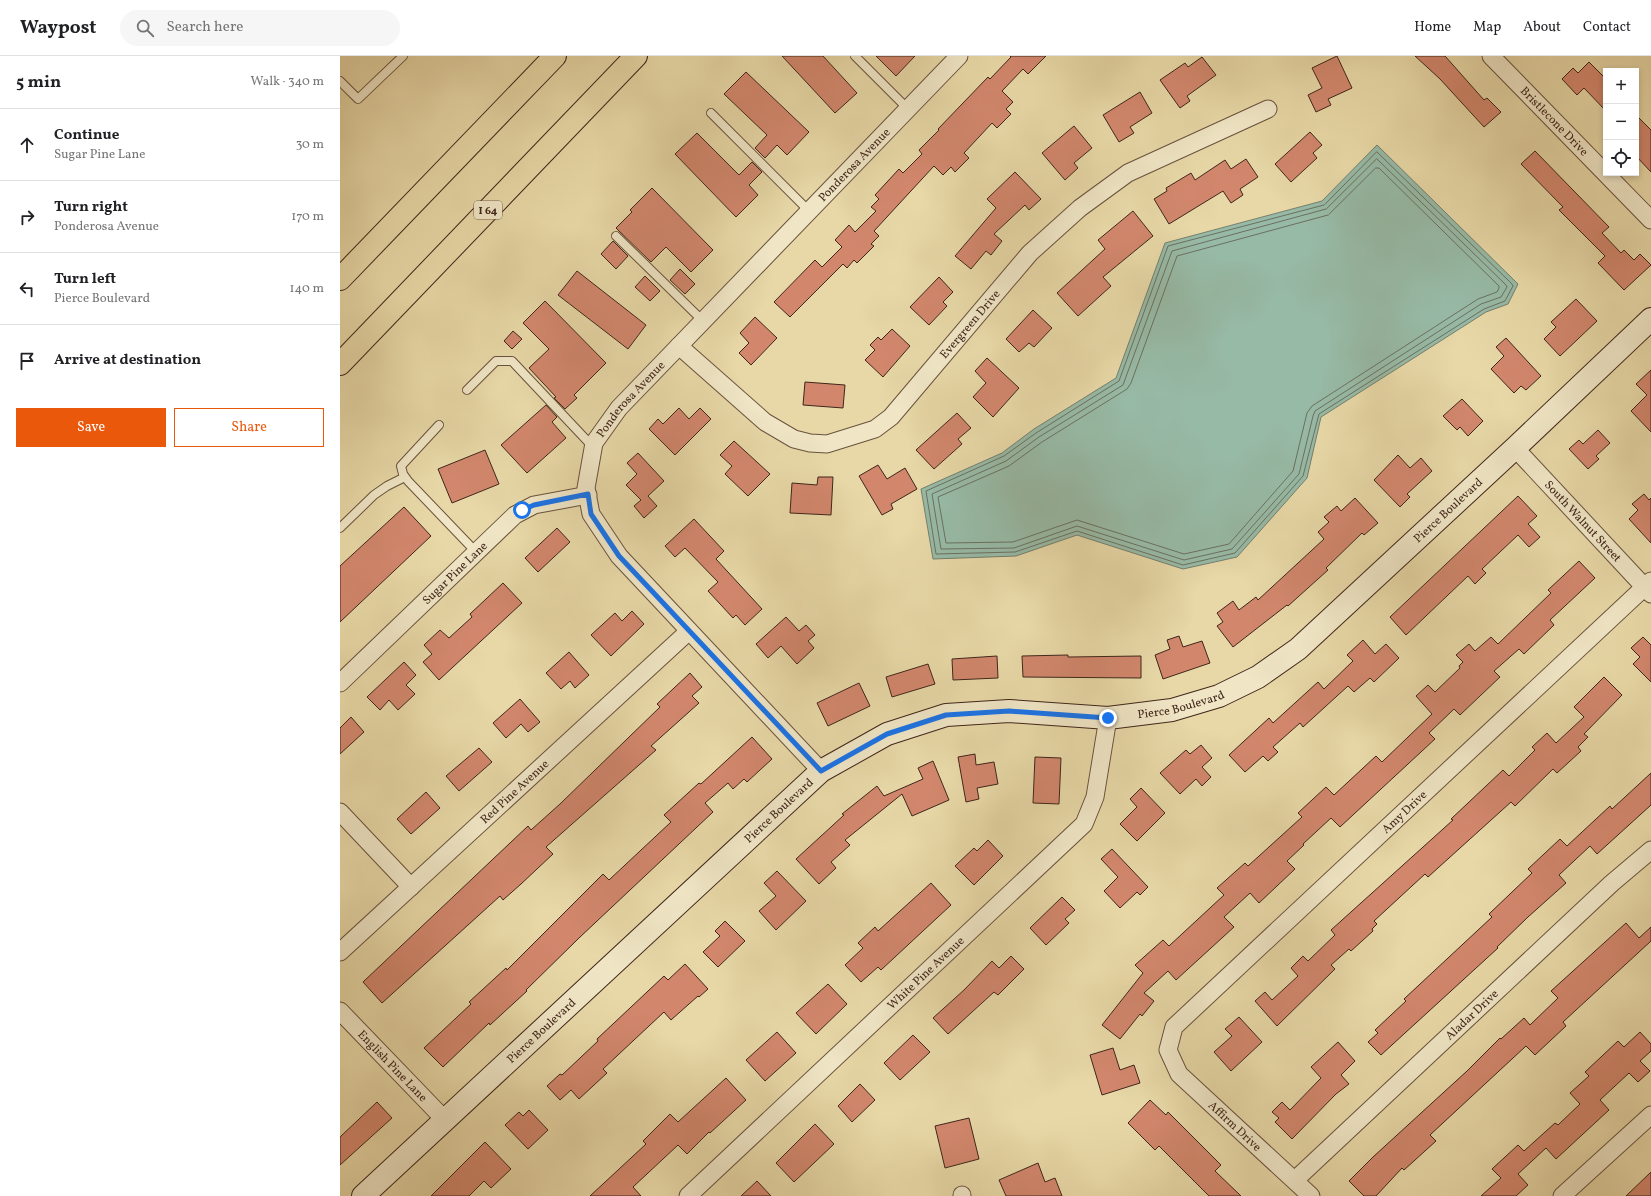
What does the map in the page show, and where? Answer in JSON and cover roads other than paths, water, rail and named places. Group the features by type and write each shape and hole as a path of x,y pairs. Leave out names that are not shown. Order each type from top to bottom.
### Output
{"highway":[{"path":"340,279 555,56"},
{"name":"I 64","path":"340,364 636,56"}],"street":[{"name":"Ponderosa Avenue","path":"821,771 619,556 591,514 586,488 593,448 594,443 619,408 959,56"},
{"name":"Bristlecone Drive","path":"1491,56 1651,220"},
{"name":"Evergreen Drive","path":"679,346 765,422 794,439 810,444 827,444 875,429 891,417 1030,253 1080,208 1128,173 1268,109"},
{"name":"Pierce Boulevard","path":"363,1196 821,771 887,734 946,715 1009,711 1108,718 1172,710 1219,696 1258,677 1298,649 1515,448 1651,318"},
{"name":"South Walnut Street","path":"1515,448 1649,587"},
{"name":"Sugar Pine Lane","path":"340,683 476,552 522,510 534,505 588,494"},
{"name":"Amy Drive","path":"1168,1050 1174,1027 1649,587"},
{"name":"Red Pine Avenue","path":"340,952 689,631"},
{"name":"White Pine Avenue","path":"688,1196 1084,824 1095,797 1108,718"},
{"path":"340,812 411,887"},
{"name":"Aladar Drive","path":"1295,1180 1612,883 1651,850"},
{"name":"English Pine Lane","path":"340,1011 445,1120"},
{"name":"Affirm Drive","path":"1168,1050 1179,1074 1311,1196"},
{"path":"1562,1196 1651,1115"}],"lane":[{"path":"340,81 358,99 403,56"},
{"path":"854,56 908,109"},
{"path":"711,113 809,211"},
{"path":"616,236 703,321"},
{"path":"467,390 496,361 512,360 593,448"},
{"path":"439,425 401,466 405,477 476,552"},
{"path":"340,528 374,495 387,486 405,477"}],"water":[{"path":"1377,145 1518,284 1508,304 1486,312 1321,417 1307,478 1237,557 1183,569 1077,535 1016,556 933,559 921,489 1002,453 1034,429 1116,378 1165,243 1322,201"}]}
